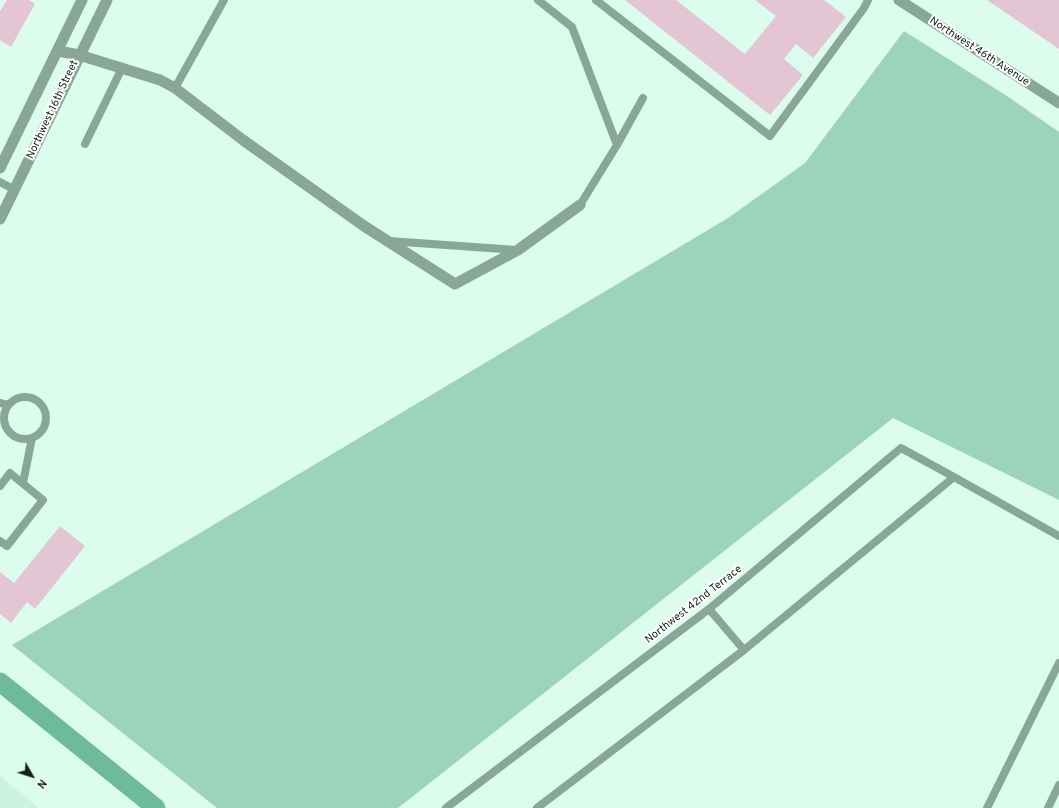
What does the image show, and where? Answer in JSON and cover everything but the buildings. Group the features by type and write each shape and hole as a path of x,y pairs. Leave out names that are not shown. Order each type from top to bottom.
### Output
{"street":[{"name":"Northwest 16th Street","path":"0,168 82,0"},
{"name":"Northwest 16th Street","path":"0,219 107,0"},
{"name":"Northwest 46th Avenue","path":"899,0 1059,103"},
{"path":"58,51 79,55 160,80 175,88 256,149 364,226 455,284 518,250 580,205"}],"lane":[{"path":"175,88 224,0"},
{"path":"538,0 572,27 617,145"},
{"path":"596,0 770,136 860,14 868,0"},
{"path":"85,144 122,68"},
{"path":"580,205 617,145 643,98"},
{"path":"0,182 15,190"},
{"path":"389,241 518,250"},
{"path":"20,397 34,398 40,402 46,415 46,422 43,429 32,438 24,439 17,438 10,433 2,419 5,412 4,404 20,397"},
{"path":"23,483 32,438"},
{"name":"Northwest 42nd Terrace","path":"446,808 709,609 901,448 1059,536"},
{"path":"0,486 10,473 43,500 7,546 0,541"},
{"path":"537,808 744,650 954,477"},
{"path":"709,609 744,650"},
{"path":"987,808 1059,663"},
{"path":"1048,808 1059,785"}],"shaded area":[{"path":"904,31 1007,96 1059,132 1059,500 893,418 398,808 217,808 12,645 728,218 805,163"},
{"path":"0,776 39,808 0,808"}],"waterway":[{"path":"0,682 156,808"}]}
